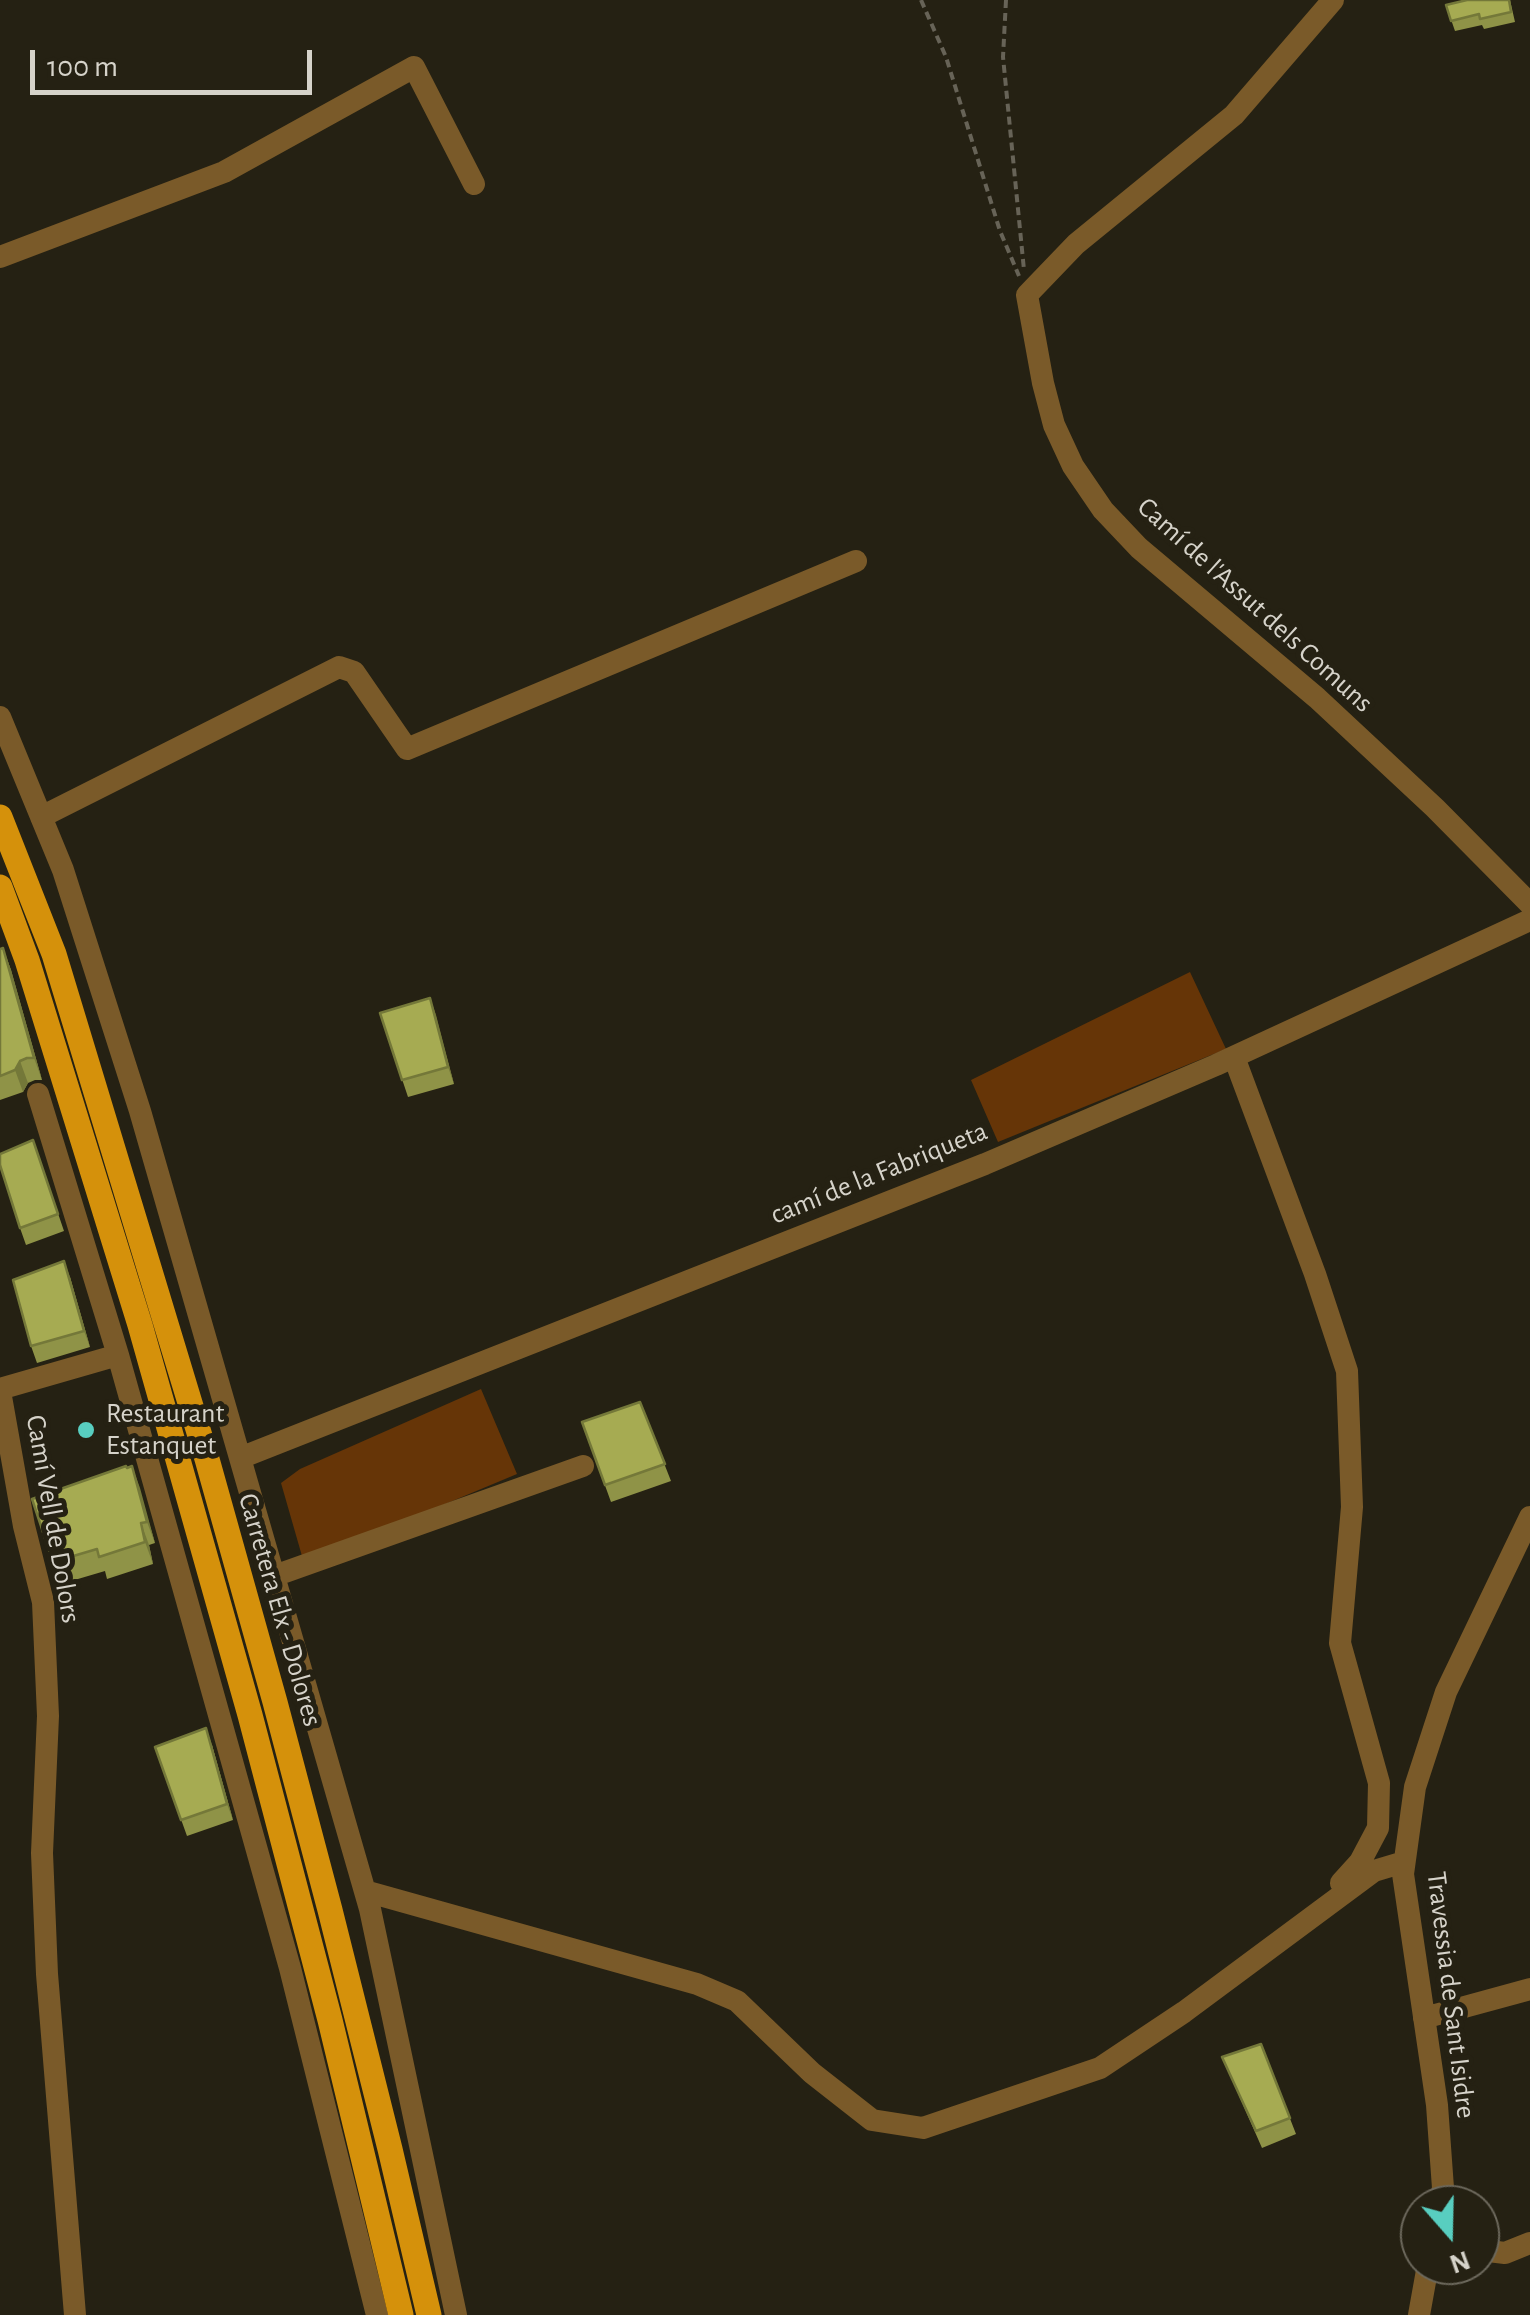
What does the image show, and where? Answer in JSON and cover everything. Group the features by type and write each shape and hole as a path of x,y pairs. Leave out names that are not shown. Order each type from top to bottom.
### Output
{"main road":[{"name":"Carretera Elx - Dolores","path":"0,816 54,954 202,1441 330,1910 428,2315"},
{"name":"Carretera Elx - Dolores","path":"0,888 27,960 140,1325 246,1698 330,2020 401,2315"}],"street":[{"path":"1027,295 1076,244 1234,115 1332,0"},
{"path":"0,258 224,172 414,67 474,184"},
{"name":"Camí de l'Assut dels Comuns","path":"1027,295 1054,425 1073,466 1103,510 1139,548 1316,698 1435,808 1530,904"},
{"path":"41,818 339,667 354,672 407,749 856,561"},
{"path":"0,718 63,870 140,1111 365,1891 456,2315"},
{"name":"camí de la Fabriqueta","path":"240,1458 985,1164 1234,1057 1530,920"},
{"path":"1234,1057 1347,1370 1352,1507 1340,1642 1379,1784 1378,1828 1360,1862 1308,1918"},
{"path":"38,1094 118,1355 290,1968 377,2315"},
{"path":"0,1390 118,1355"},
{"name":"Camí Vell de Dolors","path":"0,1390 24,1526 43,1602 48,1716 42,1852 47,1974 74,2315"},
{"path":"274,1576 583,1466"},
{"name":"Travessia de Sant Isidre","path":"1443,2185 1436,2105 1402,1874 1415,1788 1446,1692 1530,1517"},
{"path":"0,1533 24,1526"},
{"path":"365,1891 698,1984 737,2001 812,2073 872,2120 923,2128 1100,2068 1184,2012 1374,1871 1404,1862"},
{"path":"1424,2018 1530,1988"},
{"path":"1500,2252 1530,2244"},
{"path":"1419,2315 1424,2285"}],"path":[{"path":"921,0 946,57 1000,230 1027,295"},
{"path":"1006,0 1003,57 1027,295"}],"shaded area":[{"path":"1190,972 1226,1049 998,1142 971,1080"},
{"path":"481,1389 517,1474 304,1563 281,1483 300,1469"}],"building":[{"path":"1467,0 1509,0 1511,12 1451,21 1446,5"},
{"path":"3,948 34,1058 20,1061 15,1070 0,1076 0,949"},
{"path":"430,998 448,1067 402,1080 380,1013"},
{"path":"33,1140 58,1214 20,1228 0,1154"},
{"path":"64,1261 84,1331 31,1346 13,1280"},
{"path":"640,1402 665,1464 605,1485 582,1422"},
{"path":"132,1466 147,1522 141,1523 145,1542 99,1557 97,1549 53,1562 32,1499"},
{"path":"206,1728 227,1804 181,1820 155,1747"},
{"path":"1261,2044 1290,2118 1256,2131 1222,2057"}],"place":[{"name":"Restaurant Estanquet","path":"86,1430"}]}
